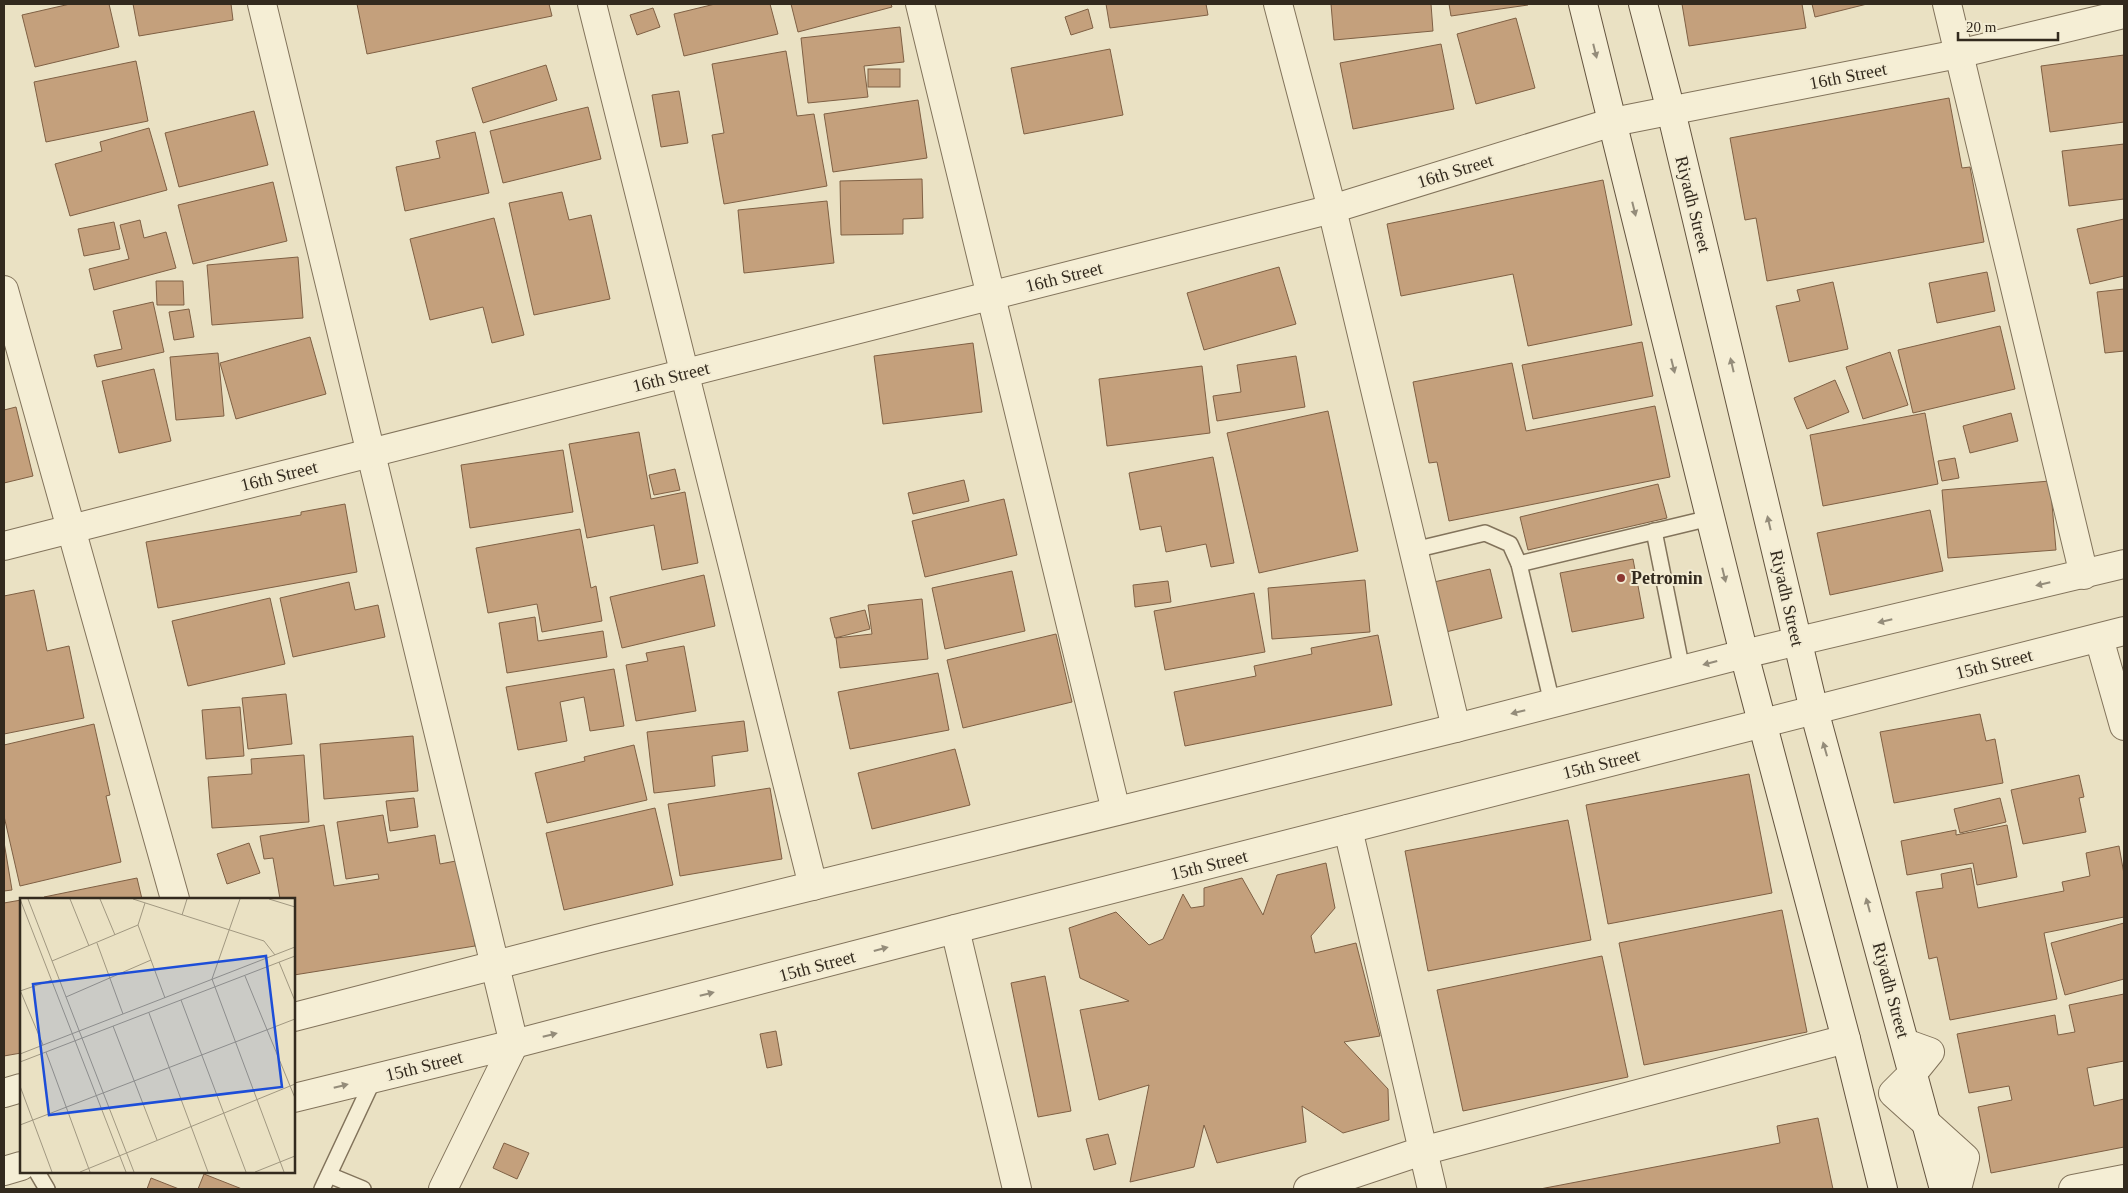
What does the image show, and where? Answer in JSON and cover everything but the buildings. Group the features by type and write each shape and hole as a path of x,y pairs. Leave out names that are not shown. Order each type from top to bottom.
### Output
{"street":[{"path":"262,4 514,1044 443,1189"},
{"path":"592,4 813,886"},
{"path":"920,4 1116,812"},
{"path":"1278,4 1332,210 1456,728"},
{"path":"1583,4 1744,654 1846,1040 1883,1189"},
{"name":"Riyadh Street","path":"1643,4 1814,710 1944,1189"},
{"path":"1947,4 2084,575"},
{"name":"16th Street","path":"4,546 1332,210 1613,122 1958,54 2124,14"},
{"path":"4,290 175,898"},
{"path":"295,1017 813,886 1456,728 1744,654 2124,564"},
{"path":"2112,634 2124,726"},
{"name":"15th Street","path":"295,1098 514,1044 955,929 2112,634"},
{"path":"1348,830 1432,1189"},
{"path":"955,929 1017,1189"},
{"path":"1308,1189 1422,1151 1846,1040"},
{"path":"4,1093 20,1088"},
{"path":"1926,1122 1965,1158 1957,1189"},
{"path":"4,1171 20,1166"},
{"path":"2073,1189 2124,1179"}],"lane":[{"path":"1519,564 1710,518"},
{"path":"1654,531 1682,670"},
{"path":"1414,550 1486,533 1510,544 1519,564 1552,703"},
{"path":"322,1189 374,1078"},
{"path":"38,1173 47,1189"},
{"path":"329,1175 363,1189"}],"place":[{"name":"Petromin","path":"1621,578"}]}
